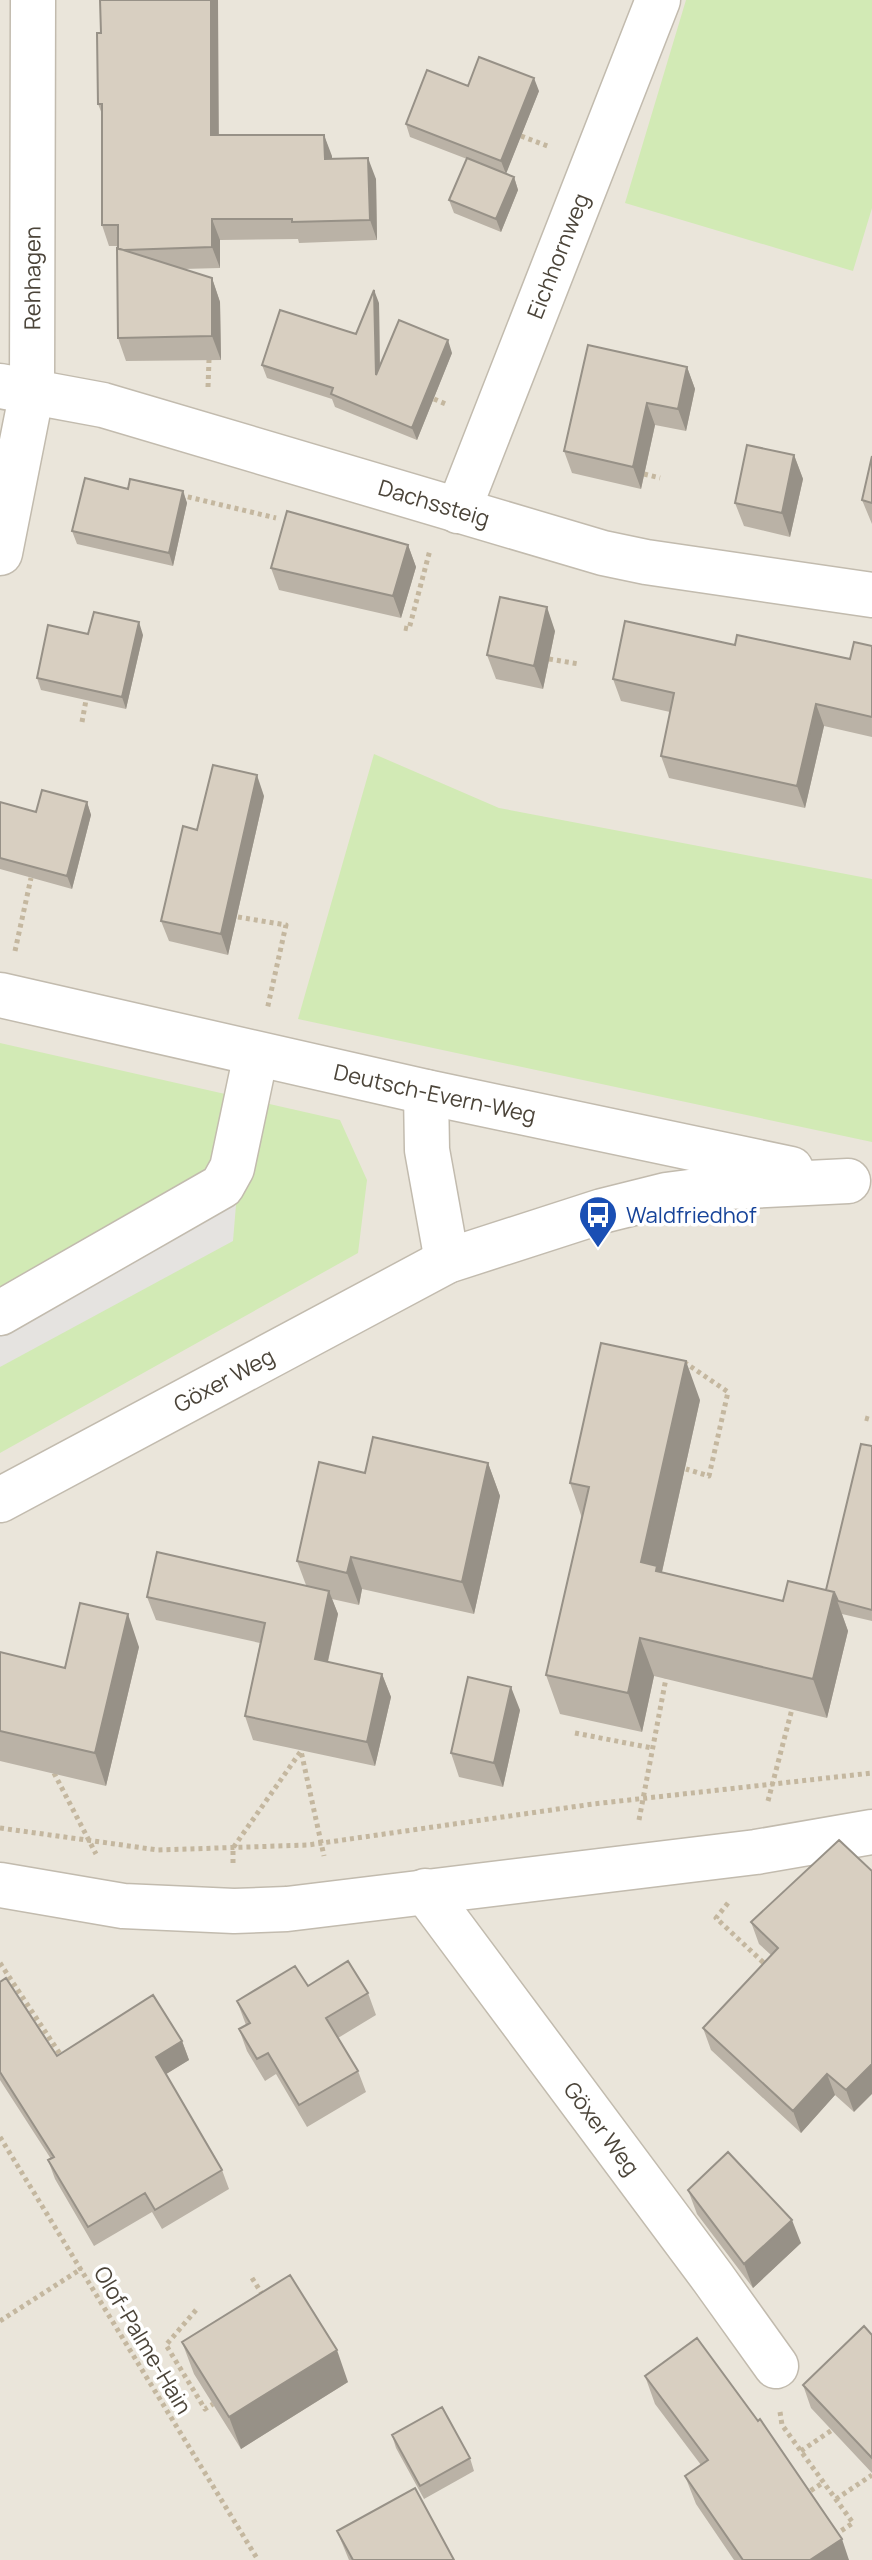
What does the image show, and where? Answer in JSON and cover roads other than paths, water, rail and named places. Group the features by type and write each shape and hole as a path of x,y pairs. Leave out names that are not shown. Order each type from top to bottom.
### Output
{"street":[{"name":"Eichhornweg","path":"450,508 658,0"},
{"name":"Rehhagen","path":"0,553 16,389 22,4"},
{"name":"Dachssteig","path":"16,389 103,405 603,553 872,595"},
{"name":"Deutsch-Evern-Weg","path":"3,996 426,1092 860,1183"},
{"path":"0,1313 222,1186 232,1168 256,1054"},
{"path":"426,1092 427,1150 447,1261"},
{"name":"Göxer Weg","path":"0,1500 447,1261 602,1211 666,1195 727,1187 860,1183"},
{"path":"0,1885 123,1906 234,1911 335,1904 632,1868 756,1852 872,1832"},
{"name":"Göxer Weg","path":"425,1891 676,2226 776,2366"}],"place":[{"name":"Waldfriedhof","path":"598,1249"}]}
